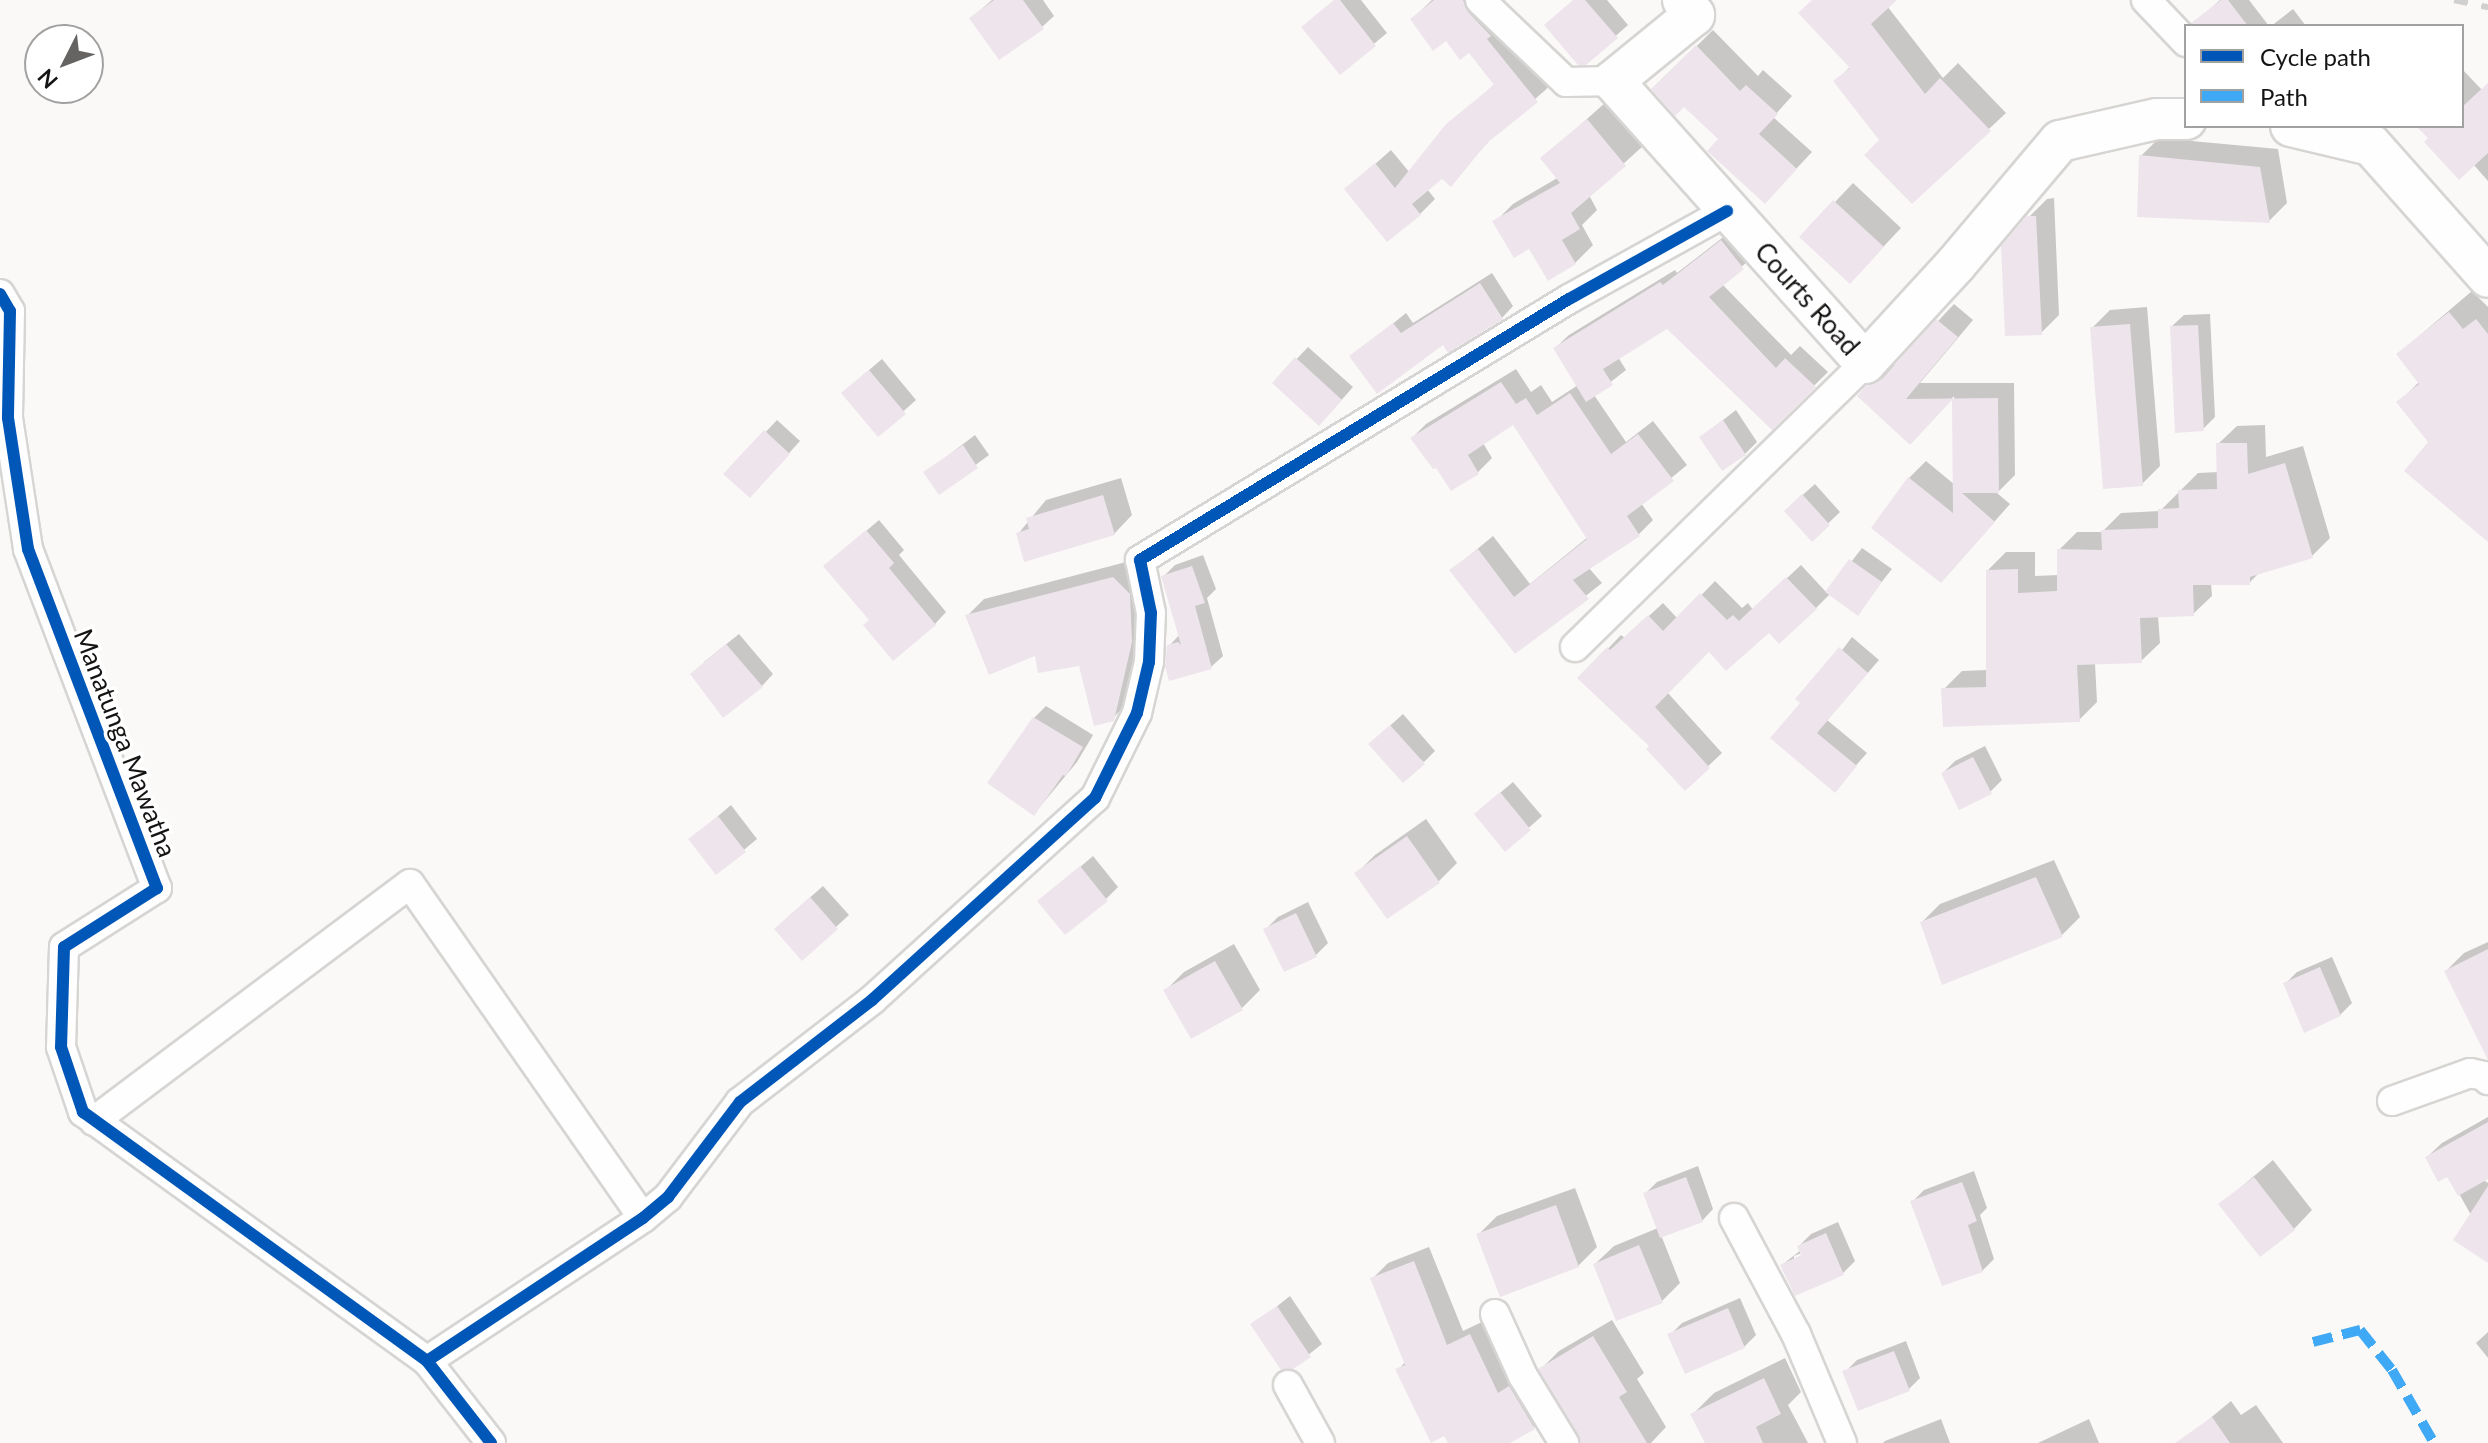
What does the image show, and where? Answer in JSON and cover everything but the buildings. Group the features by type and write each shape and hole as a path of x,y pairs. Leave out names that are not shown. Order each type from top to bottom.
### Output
{"street":[{"path":"1480,0 1566,82 1613,81 1694,15 1683,0"},
{"path":"2146,0 2184,40"},
{"name":"Courts Road","path":"1613,81 1865,363 1956,264 2060,141 2157,119 2184,119"},
{"path":"2299,128 2371,145 2488,277"},
{"path":"427,1361 643,1218 668,1197 740,1102 872,1000 1095,798 1137,713 1149,662 1151,613 1140,560 1569,299 1727,211"},
{"name":"Manatunga Mawatha","path":"0,294 10,311 8,418 28,549 157,888 64,947 61,1047 83,1112 427,1361 491,1443"},
{"path":"1575,647 1865,363"},
{"path":"94,1121 410,884 643,1218"},
{"path":"2392,1101 2470,1073 2488,1080"},
{"path":"1734,1218 1796,1334 1842,1443"},
{"path":"1495,1314 1523,1376 1564,1443"},
{"path":"1288,1385 1320,1443"}],"railway":[{"path":"2454,0 2488,7"}],"marked path":[{"path":"2313,1342 2360,1330 2392,1370 2434,1443"}],"cycle path":[{"path":"427,1361 643,1218 668,1197 740,1102 872,1000 1095,798 1137,713 1149,662 1151,613 1140,560 1569,299 1727,211"},
{"path":"0,294 10,311 8,418 28,549 157,888 64,947 61,1047 83,1112 427,1361 491,1443"}]}
